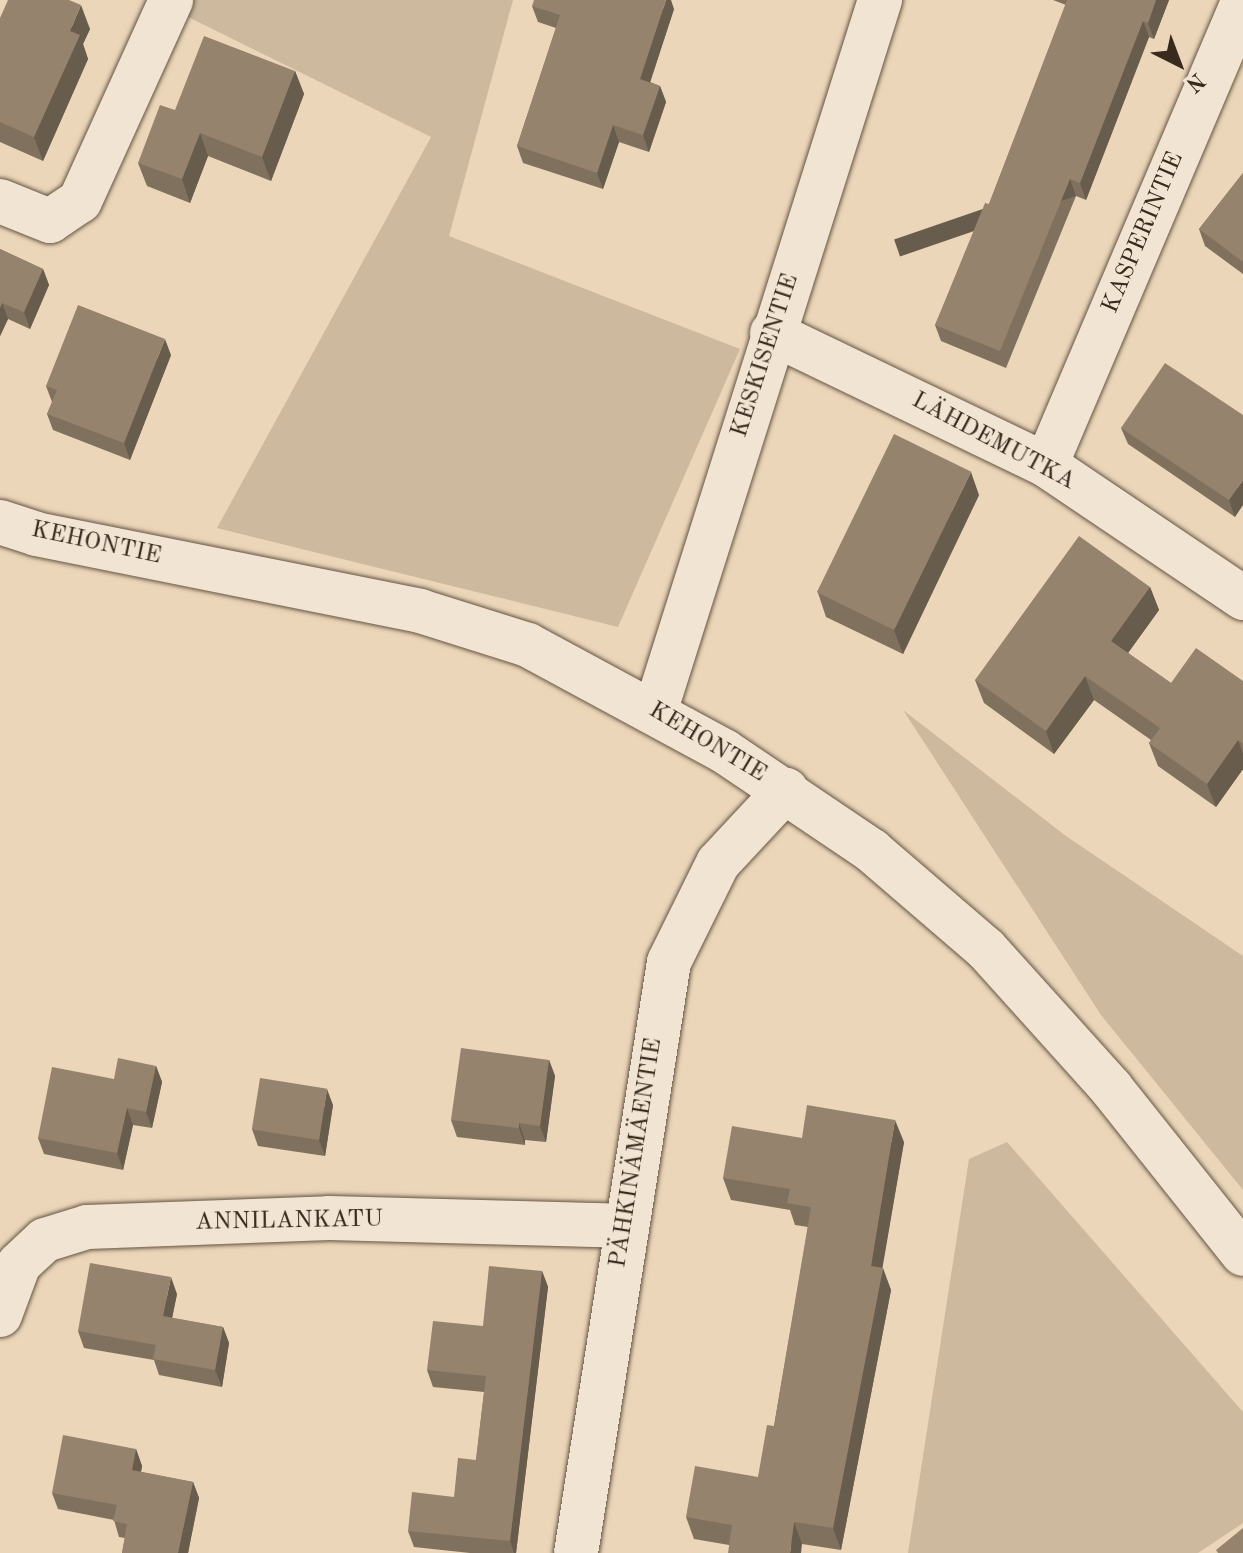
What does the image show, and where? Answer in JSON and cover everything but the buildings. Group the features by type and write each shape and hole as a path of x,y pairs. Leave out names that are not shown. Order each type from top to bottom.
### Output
{"street":[{"path":"0,201 50,221 80,201 171,0"},
{"name":"KESKISENTIE","path":"655,712 772,333 880,0"},
{"name":"KASPERINTIE","path":"1046,465 1243,2"},
{"name":"LÄHDEMUTKA","path":"772,333 1046,465 1243,598"},
{"name":"KEHONTIE","path":"0,522 36,534 420,611 528,645 655,712 786,790 872,851 986,949 1111,1088 1243,1254"},
{"name":"PÄHKINÄMÄENTIE","path":"576,1553 625,1226 669,962 718,863 786,790"},
{"name":"ANNILANKATU","path":"0,1315 19,1264 45,1240 87,1227 329,1218 625,1226"}],"shaded area":[{"path":"188,0 513,0 449,236 740,349 618,627 217,528 431,137 182,14"},
{"path":"903,710 1066,836 1243,956 1243,1190 1101,1015"},
{"path":"1007,1142 1243,1412 1243,1523 1198,1553 908,1553 969,1159"}]}
